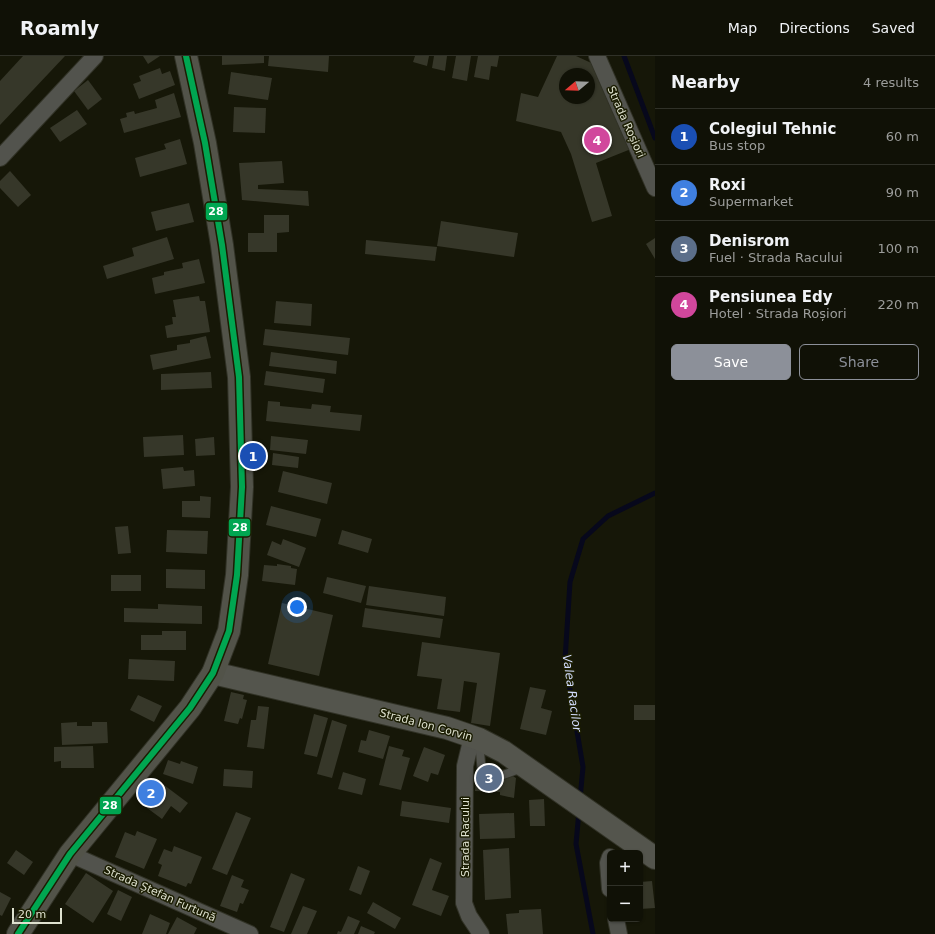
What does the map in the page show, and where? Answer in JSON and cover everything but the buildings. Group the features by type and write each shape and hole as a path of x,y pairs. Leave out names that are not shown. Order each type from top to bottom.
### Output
{"main road":[{"path":"18,934 70,854 190,708 213,673 229,631 237,575 242,487 239,377 222,245 206,143 186,56"}],"street":[{"path":"0,158 95,56"},
{"name":"Strada Roșiori","path":"597,56 655,188"},
{"name":"Strada Ion Corvin","path":"213,673 448,728 475,738 525,766 655,858"},
{"name":"Strada Racului","path":"475,738 465,766 464,903 469,916 481,934"},
{"path":"611,850 612,827"},
{"name":"Strada Ștefan Furtună","path":"70,854 250,934"},
{"path":"617,922 619,934"}],"lane":[{"path":"475,738 482,773 503,775 525,766"}],"waterway":[{"name":"Valea Racilor","path":"624,56 655,138"},
{"name":"Valea Racilor","path":"580,799 583,767 565,660 570,582 583,539 608,516 655,493"},
{"name":"Valea Racilor","path":"579,811 576,844 593,934"}],"transit line":[{"name":"28","path":"18,934 70,854 190,708 213,673 229,631 237,575 242,487 239,377 222,245 205,143 186,56"}],"place":[{"name":"Pensiunea Edy","path":"597,140"},
{"name":"Colegiul Tehnic","path":"253,456"},
{"name":"Denisrom","path":"489,778"},
{"name":"Roxi","path":"151,793"}]}
